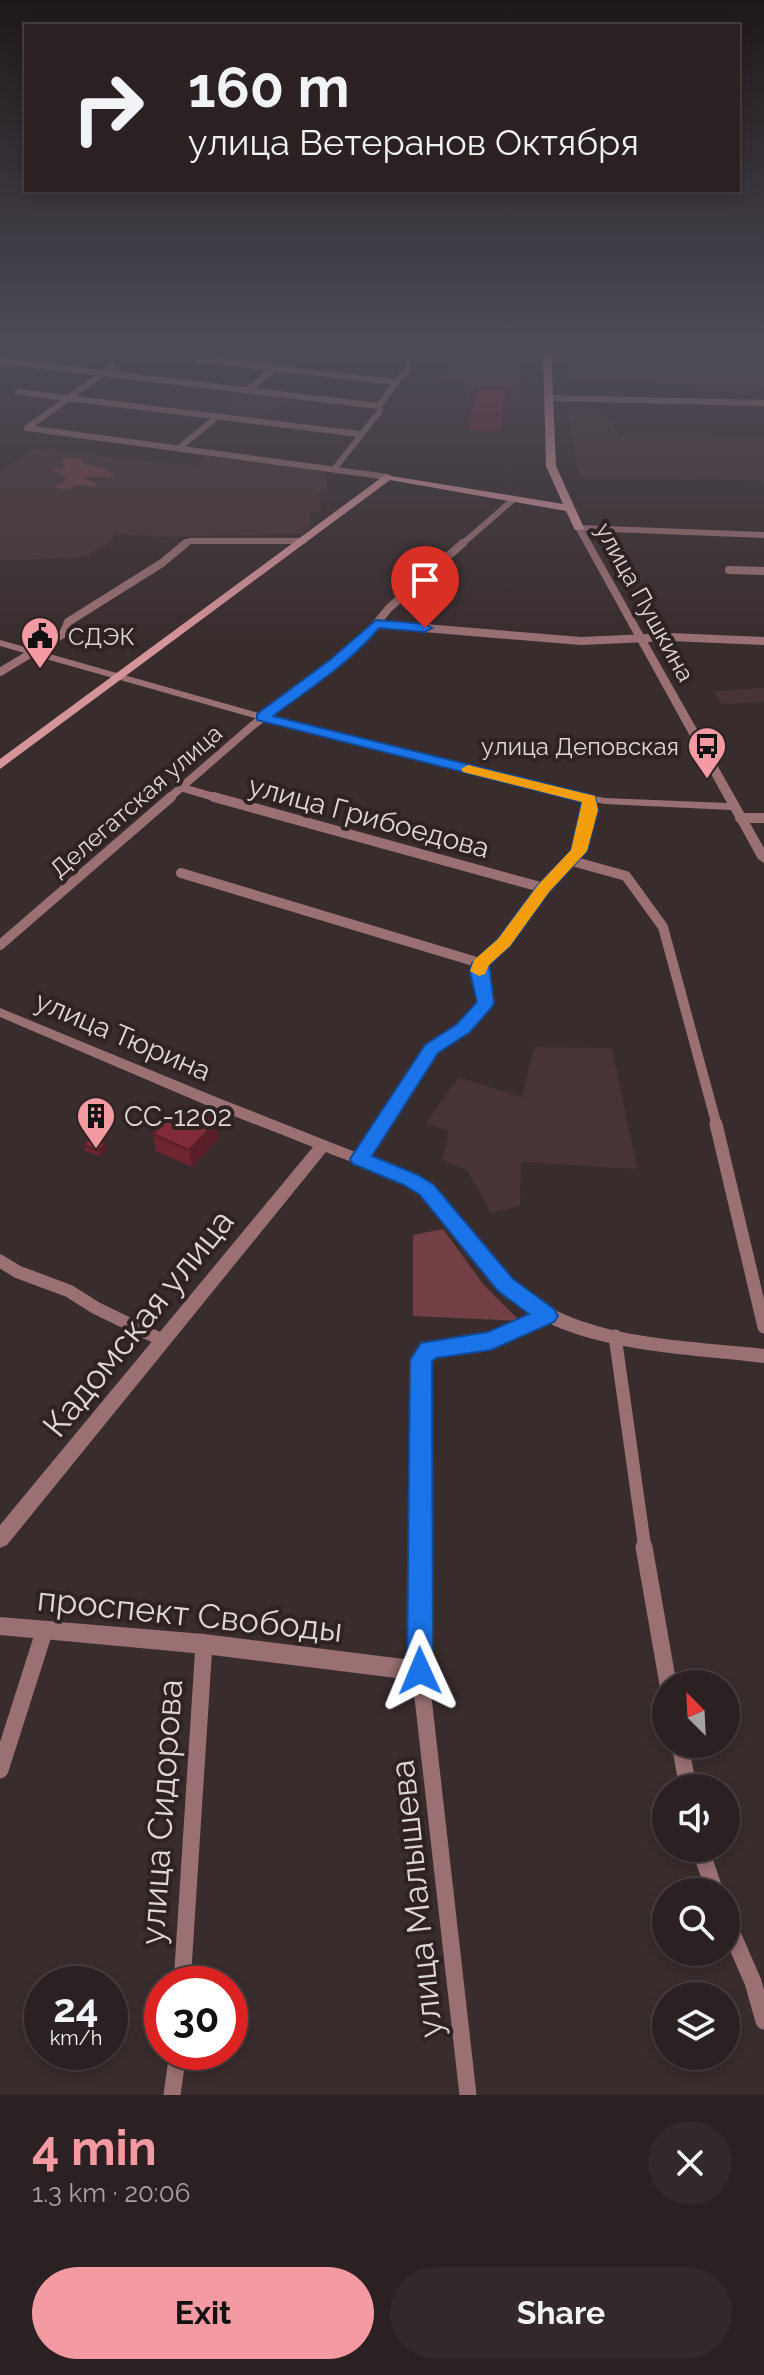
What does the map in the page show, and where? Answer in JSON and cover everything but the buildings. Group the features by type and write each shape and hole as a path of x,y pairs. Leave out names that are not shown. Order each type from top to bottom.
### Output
{"main road":[{"name":"улица Пушкина","path":"550,446 551,466 579,528"},
{"path":"0,765 388,477 568,508"}],"street":[{"path":"162,446 388,477"},
{"path":"335,468 351,446"},
{"name":"Делегатская улица","path":"0,945 262,717 362,641 389,608 514,499"},
{"path":"579,528 764,535"},
{"name":"улица Пушкина","path":"579,528 764,859"},
{"path":"0,672 63,634 65,626 78,615 162,563 190,541 303,541"},
{"path":"729,570 764,571"},
{"path":"376,624 572,640 639,637 764,641"},
{"path":"0,643 262,717 590,799 764,818"},
{"name":"улица Грибоедова","path":"183,788 544,888"},
{"path":"360,1159 432,1049 464,1028 486,1003 480,963 504,943 544,888 572,861 583,836 590,799"},
{"path":"572,861 626,876 663,927 700,1055 764,1327"},
{"path":"181,873 480,963"},
{"name":"улица Тюрина","path":"0,1012 323,1146 399,1174 427,1190 505,1285 547,1316"},
{"name":"Кадомская улица","path":"0,1539 323,1146"},
{"path":"0,1261 18,1272 69,1291 96,1308 162,1340"},
{"path":"547,1316 615,1336 764,1356"},
{"name":"улица Малышева","path":"468,2095 420,1671 421,1360 429,1350 491,1341 547,1316"},
{"path":"615,1336 633,1483 666,1670"},
{"name":"проспект Свободы","path":"0,1626 204,1644 420,1671"},
{"path":"0,1770 44,1632"},
{"name":"улица Сидорова","path":"183,1966 204,1644"},
{"path":"740,1952 753,1982 764,2021"},
{"path":"172,2095 175,2070"}],"shaded area":[{"path":"574,446 764,446 764,486 761,481 579,477"},
{"path":"34,448 164,463 199,465 206,455 328,468 325,473 327,491 319,492 321,511 310,512 310,527 300,534 165,537 114,534 113,540 86,557 0,561 0,473"},
{"path":"82,459 84,464 104,468 116,476 84,478 98,484 95,487 75,485 68,490 54,487 63,483 66,477 49,468 65,469 61,460"},
{"path":"764,688 764,702 722,704 714,691"},
{"path":"534,1047 612,1048 637,1169 521,1162 520,1206 491,1213 467,1170 442,1160 449,1131 426,1123 459,1077 522,1097"},
{"path":"443,1229 483,1284 520,1321 413,1316 413,1235"}],"slow traffic":[{"path":"468,769 590,799 579,851 544,888 504,943 480,963 479,971"}],"place":[{"name":"СДЭК","path":"40,670"},
{"name":"улица Деповская","path":"707,780"},
{"name":"СС-1202","path":"96,1150"}],"route":[{"path":"420,1671 421,1360 429,1350 491,1341 547,1316 505,1285 427,1190 388,1169 360,1159 432,1049 464,1028 486,1003 480,963 504,943 544,888 572,861 579,851 590,810 590,799 262,717 362,641 376,624 425,628"}]}
